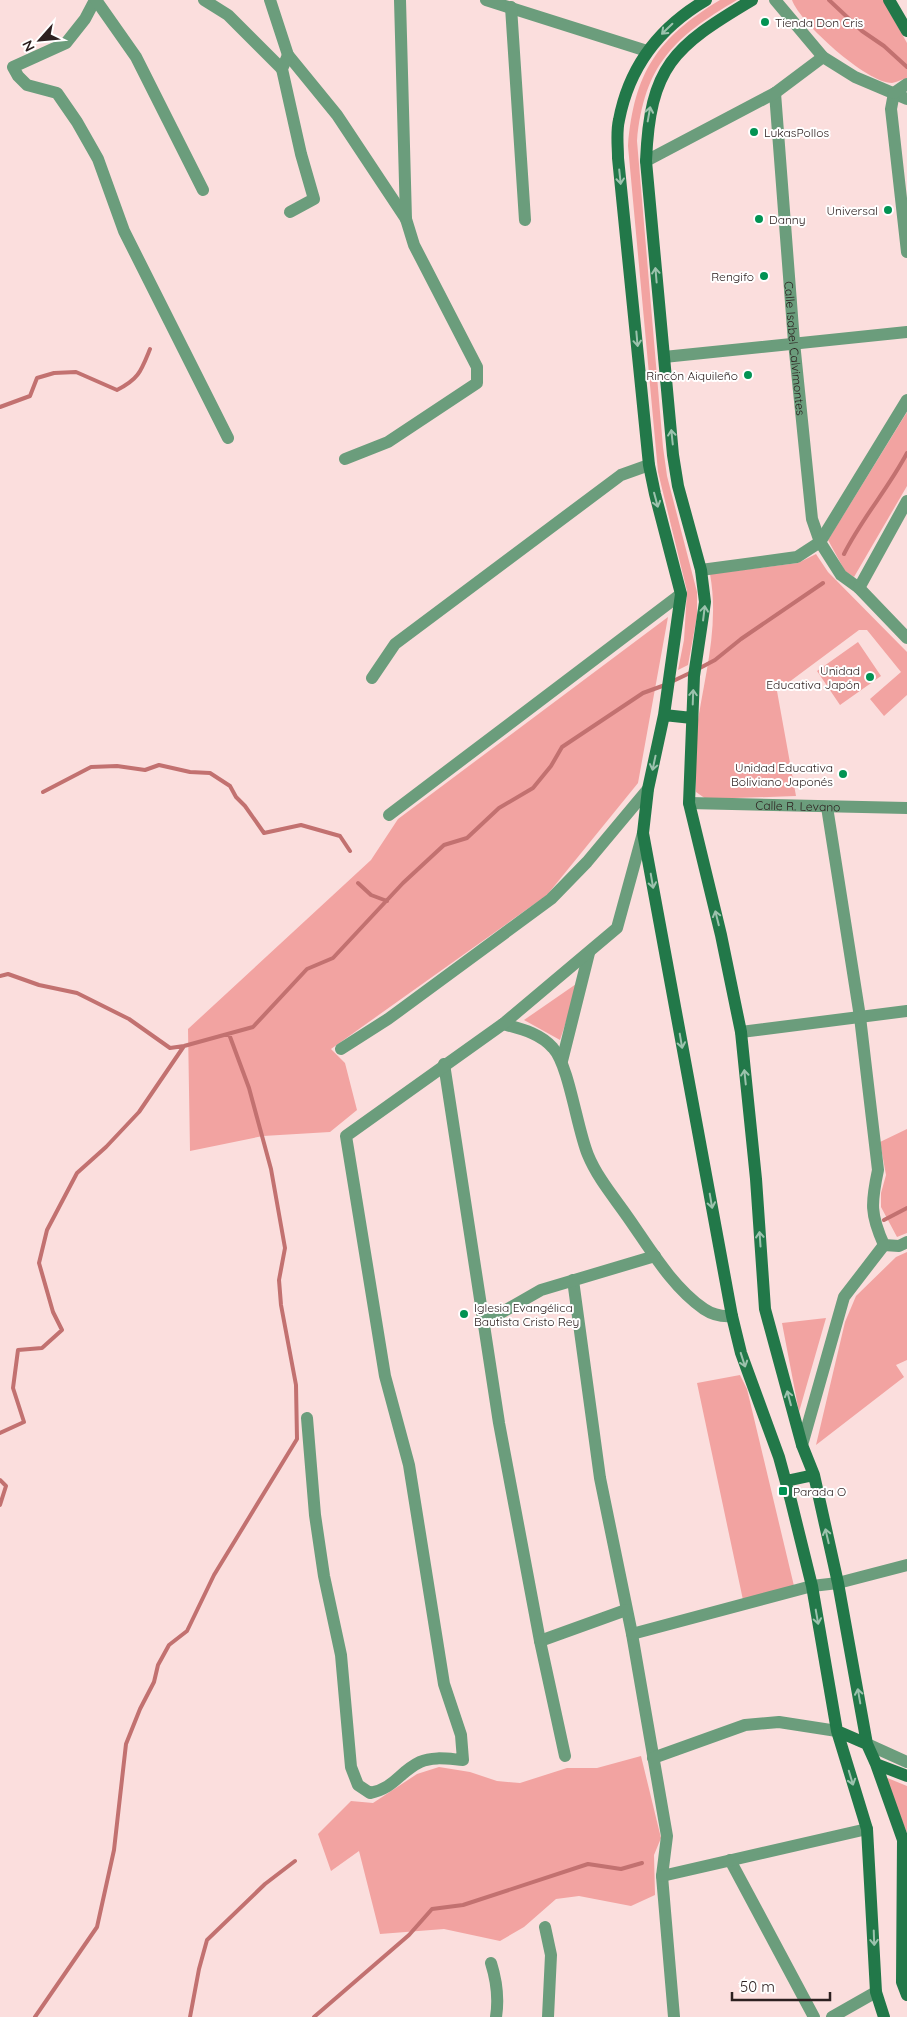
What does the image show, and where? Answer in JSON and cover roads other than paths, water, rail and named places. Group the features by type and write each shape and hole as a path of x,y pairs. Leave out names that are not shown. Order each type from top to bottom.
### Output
{"street":[{"path":"204,190 136,57 95,0 86,19 66,43 12,67 27,85 57,93 77,122 98,159 124,231 228,438"},
{"path":"204,0 228,15 282,69 314,199 290,212"},
{"path":"270,0 288,55 336,116 406,220"},
{"path":"345,459 388,442 477,384 477,367 414,245 406,220 400,0"},
{"path":"486,0 647,51"},
{"path":"307,1418 315,1515 324,1576 341,1656 351,1767 358,1784 370,1792 384,1790 420,1762 441,1758 463,1760 461,1735 444,1684 409,1465 385,1376 346,1136 444,1064 503,1024 617,928 643,833 648,790 664,715 681,594 649,465 618,158 618,122 629,82 647,51 683,13 706,0"},
{"path":"752,0 706,27 681,49 660,77 651,103 647,125 646,161 678,486 701,570 705,602 694,676 689,803 721,934 741,1032 756,1179 765,1309 802,1445 814,1475 838,1583 867,1744 905,1841 904,1981 907,1995"},
{"path":"775,0 823,57 855,77 907,99"},
{"path":"890,0 907,31"},
{"path":"511,7 525,220"},
{"path":"282,69 288,55"},
{"path":"646,161 775,93 823,57"},
{"path":"907,84 894,93 891,109 907,252"},
{"name":"Calle Isabel Calvimontes","path":"775,93 794,342 812,519 820,542 841,575 859,588 907,638"},
{"path":"664,357 794,342 907,332"},
{"path":"701,570 797,557 820,542 907,400"},
{"path":"372,678 396,644 411,632 621,475 649,465"},
{"path":"859,588 907,501"},
{"path":"389,815 681,594"},
{"path":"664,715 692,718"},
{"path":"341,1049 388,1019 552,898 587,862 648,790"},
{"name":"Calle R. Levano","path":"689,803 907,808"},
{"path":"827,807 860,1017 878,1170 873,1193 874,1222 884,1245"},
{"path":"643,833 732,1316 741,1354 786,1481 812,1586 837,1731 867,1829 876,1992 884,2017"},
{"path":"562,1061 589,953"},
{"path":"741,1032 907,1011"},
{"path":"503,1024 539,1035 554,1048 562,1061 578,1126 588,1156 597,1174 655,1256 683,1290 703,1308 719,1317 732,1316"},
{"path":"444,1064 499,1423 540,1641 565,1756"},
{"path":"884,1245 899,1246 907,1242"},
{"path":"802,1445 844,1297 884,1245"},
{"path":"485,1322 541,1290 655,1256"},
{"path":"573,1280 600,1478 632,1634 667,1836 662,1876 674,2017"},
{"path":"786,1481 814,1475"},
{"path":"632,1634 812,1586 838,1583 907,1565"},
{"path":"540,1641 626,1610"},
{"path":"653,1758 745,1725 779,1722 837,1731 907,1762"},
{"path":"876,1764 907,1776"},
{"path":"662,1876 867,1829"},
{"path":"730,1860 814,2017"},
{"path":"545,1927 551,1955 548,2017"},
{"path":"491,1963 496,1979 499,2000 496,2017"},
{"path":"832,2017 876,1992"}],"waterway":[{"path":"829,0 862,31 884,46 907,67"},
{"path":"0,407 30,396 37,378 54,373 76,372 117,390 135,378 150,349"},
{"path":"844,554 907,453"},
{"path":"698,669 715,660 741,639 823,583"},
{"path":"671,682 692,672"},
{"path":"0,976 8,974 39,985 77,993 129,1019 170,1048 253,1027 307,969 333,958 403,883 444,845 467,838 499,808 533,788 551,766 562,747 643,693 665,685"},
{"path":"43,792 91,767 117,766 145,770 159,765 190,772 210,773 230,786 236,797 245,806 264,833 301,825 340,836 350,851"},
{"path":"358,883 371,895 387,901"},
{"path":"35,2017 97,1927 114,1850 126,1744 140,1709 154,1682 158,1665 169,1645 187,1631 214,1575 297,1439 296,1385 281,1305 279,1280 285,1248 271,1169 249,1088 229,1034"},
{"path":"0,1433 24,1422 13,1388 18,1350 42,1348 62,1330 53,1312 39,1263 47,1230 77,1173 106,1147 139,1112 184,1046"},
{"path":"884,1220 907,1208"},
{"path":"0,1480 6,1486 0,1505"},
{"path":"190,2017 199,1969 207,1940 265,1884 295,1861"},
{"path":"314,2017 409,1935 432,1909 463,1905 588,1864 621,1869 642,1863"}],"place":[{"name":"Tienda Don Cris","path":"765,22"},
{"name":"LukasPollos","path":"754,132"},
{"name":"Universal","path":"888,210"},
{"name":"Danny","path":"759,219"},
{"name":"Rengifo","path":"764,276"},
{"name":"Rincón Aiquileño","path":"748,375"},
{"name":"Unidad Educativa Japón","path":"870,677"},
{"name":"Unidad Educativa Boliviano Japonés","path":"843,774"},
{"name":"Iglesia Evangélica Bautista Cristo Rey","path":"464,1314"},
{"name":"Parada O","path":"783,1491"}]}
